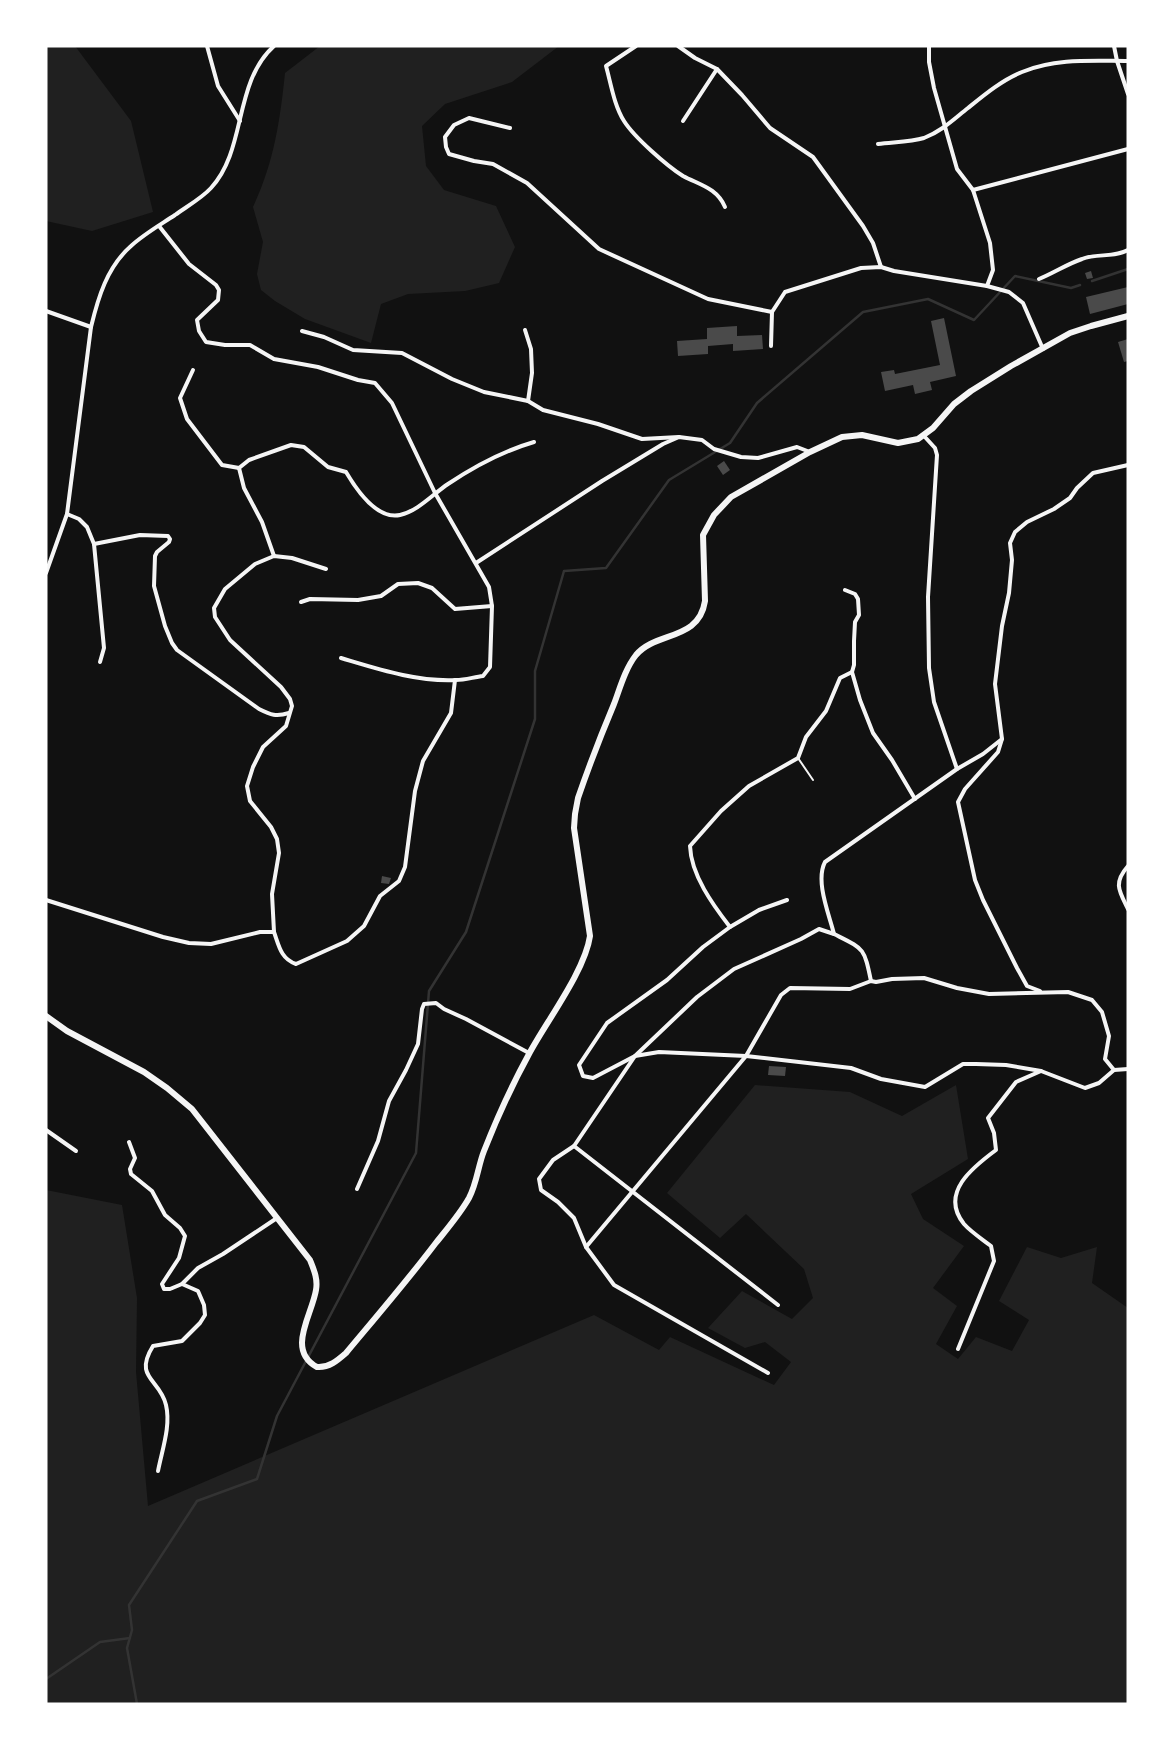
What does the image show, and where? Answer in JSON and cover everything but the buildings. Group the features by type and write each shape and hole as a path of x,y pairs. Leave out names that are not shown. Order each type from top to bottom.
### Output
{"highway":[{"path":"46,1016 67,1030 144,1072 192,1109 310,1260 315,1273 316,1288 302,1332 302,1348 309,1362 317,1367 321,1368 337,1361 346,1353 409,1277 469,1198 477,1179 486,1147 504,1104 529,1053 575,975 589,944 588,913 574,828 574,814 578,798 625,675 636,656 649,645 689,628 703,611 705,601 703,535 720,507 731,497 810,452 842,437 862,435 898,442 912,441 924,436 954,404 971,391 1070,333 1128,316"}],"street":[{"path":"207,46 218,86 240,122"},
{"path":"46,573 68,514 91,327 97,300 111,270 130,246 211,188 226,166 240,122 244,100 258,64 274,46"},
{"path":"636,46 606,66 617,106 624,122 682,175 713,191 721,198 725,207"},
{"path":"678,46 695,58 717,69 770,128 813,158 863,226 873,243 882,267"},
{"path":"929,46 930,71 956,168 973,190 990,243 993,270 987,286"},
{"path":"1114,46 1128,94"},
{"path":"878,144 923,138 946,127 981,98 1022,72 1045,65 1083,60 1128,61"},
{"path":"683,121 717,69"},
{"path":"510,128 469,118 454,124 445,137 446,147 449,154 494,164 527,183 599,248 708,299 772,312"},
{"path":"973,190 1128,149"},
{"path":"159,226 189,264 219,290 218,300 197,320 199,331 206,342 250,346 274,359 318,367 358,380 375,383 392,403 435,493 489,587 492,606 490,667 483,676 455,680 418,678 376,669 342,658"},
{"path":"1039,279 1083,258 1128,250"},
{"path":"771,346 772,312 785,292 861,268 882,267 894,271 987,286 1009,292 1022,303 1043,350"},
{"path":"46,310 91,327"},
{"path":"525,330 531,349 532,373 528,402"},
{"path":"302,331 324,337 353,350 402,353 452,379 484,392 528,402 543,410 598,424 642,439 679,437 702,440 714,449 741,457 758,458 797,447 810,452"},
{"path":"193,370 180,398 187,418 222,465 239,468 250,460 291,445 304,447 328,467 346,472 354,486 373,507 386,514 399,515 419,506 435,493 488,460 505,451 534,442"},
{"path":"924,436 935,448 937,455 928,597 929,668 934,702 956,769"},
{"path":"476,563 602,481 663,444 679,437"},
{"path":"1042,992 1027,986 1016,968 983,900 975,880 958,802 965,789 998,752 1002,739 995,684 1002,626 1009,593 1012,560 1010,543 1015,532 1027,522 1070,498 1077,488 1093,473 1128,465"},
{"path":"239,468 244,488 262,522 274,556"},
{"path":"68,514 79,519 87,527 94,544 104,648 100,662"},
{"path":"94,544 140,535 168,536 169,542 155,556 154,586 165,626 177,650 272,716 289,713"},
{"path":"326,569 292,558 274,556 255,564 225,589 214,608 215,617 230,640 281,687 290,699 292,706 286,726 263,747 246,786 250,801 271,826 277,839 279,853 272,894 274,932 280,950 288,962 296,964 347,941 364,926 380,896 399,881 405,867 409,826 423,761 451,713 455,680"},
{"path":"301,602 310,598 358,600 381,596 398,584 418,583 432,588 455,609 492,606"},
{"path":"846,590 855,594 858,599 859,615 855,622 854,665 852,672 860,700 873,733 892,760 915,799"},
{"path":"730,927 702,884 690,858 690,846 721,811 750,786 798,758 806,737 826,710 840,678 852,672"},
{"path":"834,934 822,886 822,868 825,862 956,769 983,754 1002,739"},
{"path":"1128,866 1120,875 1118,890 1128,909"},
{"path":"46,900 163,937 189,943 211,944 260,932 274,932"},
{"path":"787,900 759,910 730,927 703,947 667,980 607,1023 579,1065 583,1076 593,1078 636,1056 659,1052 746,1056 851,1068 881,1079 924,1087 963,1064 1006,1065 1041,1071 1084,1088 1099,1083 1114,1070 1128,1070"},
{"path":"768,1373 614,1286 586,1247 574,1218 558,1202 541,1190 539,1179 553,1160 574,1146 636,1056 697,997 734,969 819,929 834,934 859,947 866,957 874,982"},
{"path":"586,1247 746,1056 781,995 790,988 850,988 892,978 924,978 958,988 989,994 1068,992 1092,1000 1102,1012 1109,1036 1105,1059 1114,1070"},
{"path":"357,1189 378,1142 389,1101 418,1044 424,1004 434,1004 529,1053"},
{"path":"958,1349 994,1261 991,1246 964,1224 955,1206 956,1191 975,1166 996,1150 994,1133 988,1118 1016,1082 1041,1071"},
{"path":"46,1130 76,1151"},
{"path":"129,1142 135,1158 130,1169 131,1174 152,1191 165,1215 180,1228 185,1236 179,1258 162,1284 164,1289 170,1289 182,1284 198,1268 223,1254 277,1218"},
{"path":"574,1146 778,1305"},
{"path":"158,1471 167,1424 166,1404 160,1391 150,1380 146,1368 147,1356 154,1346 182,1341 200,1323 205,1315 204,1305 198,1291 182,1284"}],"lane":[{"path":"798,758 813,780"}],"shaded area":[{"path":"46,46 75,46 131,121 153,212 92,231 46,221"},
{"path":"320,46 559,46 512,82 445,104 422,126 426,166 444,190 496,206 515,247 499,283 465,291 408,294 381,304 371,343 305,319 275,301 261,290 257,274 263,242 253,207 266,174 275,141 285,73"},
{"path":"755,1085 850,1092 902,1116 956,1085 968,1159 911,1194 923,1219 964,1246 933,1288 957,1306 936,1344 958,1359 976,1337 1012,1351 1029,1320 999,1301 1027,1247 1061,1258 1097,1247 1092,1283 1128,1308 1128,1704 46,1704 46,1190 122,1205 137,1298 136,1372 148,1506 594,1315 659,1350 670,1337 774,1385 791,1362 765,1342 745,1348 708,1328 742,1291 792,1319 813,1298 804,1269 746,1214 720,1238 667,1193"}],"waterway":[{"path":"1092,281 1128,269"},
{"path":"137,1704 127,1648 132,1630 129,1605 197,1501 257,1479 277,1416 416,1153 429,991 466,932 535,719 535,671 564,571 606,568 669,480 730,443 757,403 863,312 928,299 974,320 1015,276 1071,288 1080,285"},
{"path":"46,1679 100,1642 130,1638"}]}
